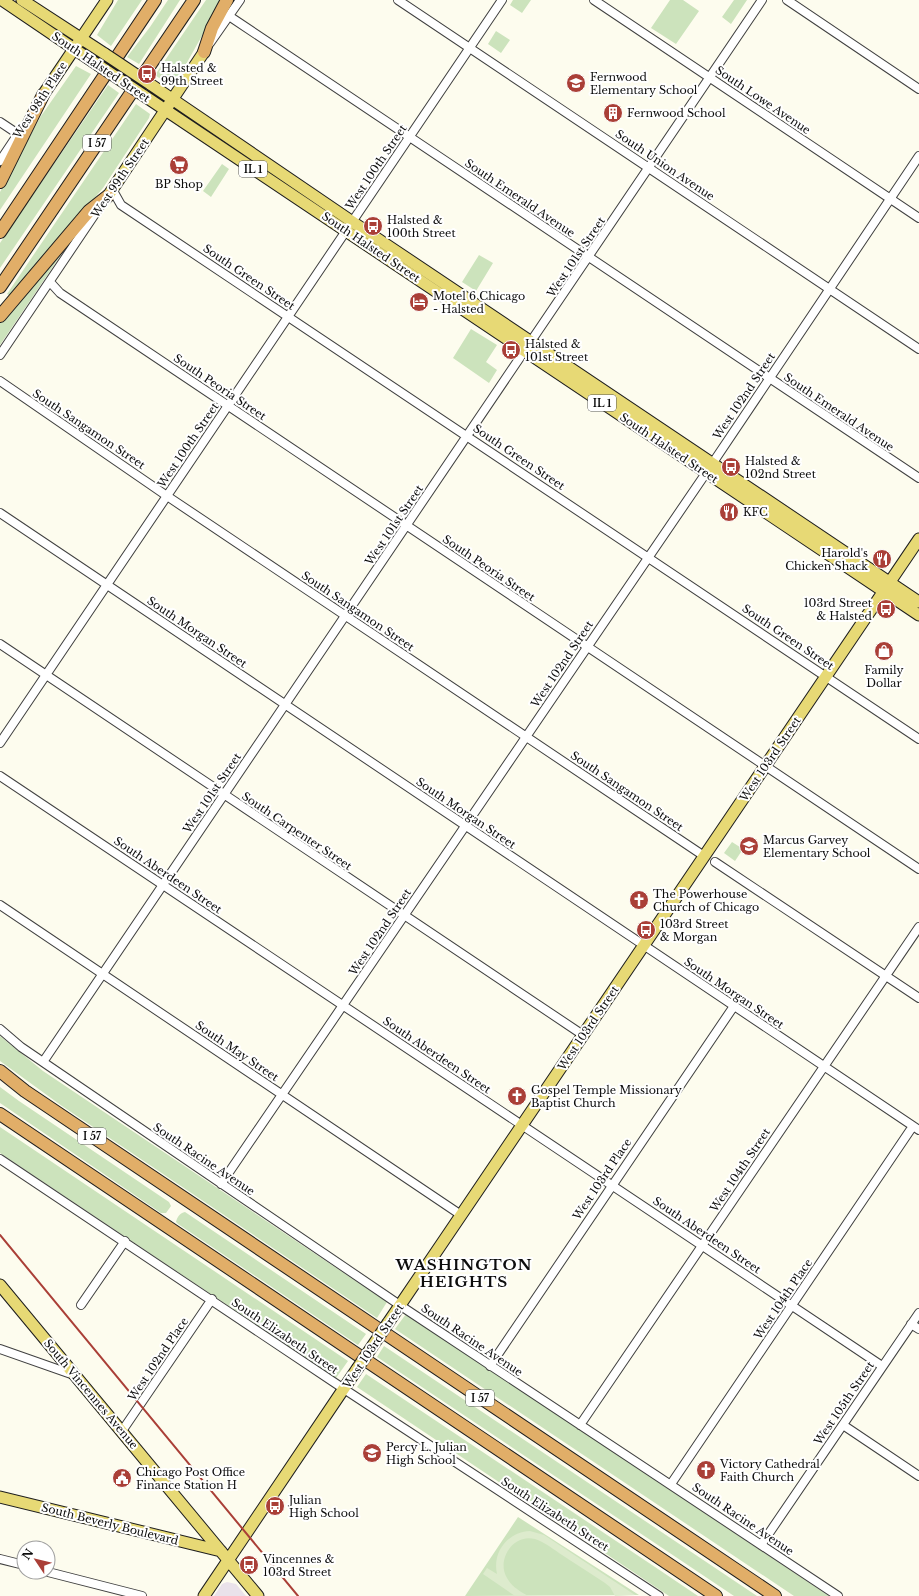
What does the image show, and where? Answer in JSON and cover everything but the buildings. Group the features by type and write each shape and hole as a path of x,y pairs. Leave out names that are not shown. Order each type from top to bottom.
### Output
{"highway":[{"name":"I 57","path":"0,232 156,0"},
{"name":"I 57","path":"0,287 194,0"},
{"path":"204,52 212,28 228,0"},
{"path":"0,182 43,95"},
{"path":"0,316 89,211 110,192"},
{"name":"I 57","path":"0,1071 25,1091 775,1596"},
{"path":"0,1114 716,1596"}],"main road":[{"name":"South Halsted Street","path":"2,0 165,110 349,226"},
{"name":"South Halsted Street","path":"22,0 172,99 349,226 886,587 919,615"},
{"name":"West 98th Place","path":"43,95 107,0"},
{"name":"West 99th Street","path":"110,192 204,52"},
{"name":"West 103rd Street","path":"204,1596 225,1555 344,1389 919,539"},
{"name":"South Halsted Street","path":"886,587 919,602"},
{"name":"South Vincennes Avenue","path":"0,1285 258,1596"},
{"name":"South Beverly Boulevard","path":"0,1496 225,1555"}],"street":[{"name":"West 99th Street","path":"204,52 240,0"},
{"name":"South Union Avenue","path":"398,0 919,349"},
{"name":"West 100th Street","path":"0,743 502,0"},
{"name":"South Lowe Avenue","path":"594,0 919,218"},
{"name":"West 101st Street","path":"43,1062 762,0"},
{"path":"786,0 919,89"},
{"name":"South Emerald Avenue","path":"229,16 919,478"},
{"name":"West 98th Place","path":"0,161 43,95"},
{"path":"0,122 18,134"},
{"name":"West 102nd Street","path":"221,1184 649,557 919,156"},
{"name":"West 99th Street","path":"0,355 110,192"},
{"name":"South Green Street","path":"110,192 121,205 919,738"},
{"name":"South Peoria Street","path":"50,282 60,294 919,869"},
{"name":"South Sangamon Street","path":"0,381 167,496 704,856"},
{"name":"South Morgan Street","path":"0,513 916,1128"},
{"name":"South Carpenter Street","path":"0,644 583,1035"},
{"name":"South Aberdeen Street","path":"0,776 882,1366"},
{"path":"715,862 919,998"},
{"name":"South May Street","path":"0,905 461,1215"},
{"name":"West 104th Street","path":"580,1425 919,927"},
{"name":"West 103rd Place","path":"490,1366 734,1006"},
{"name":"South Racine Avenue","path":"0,1029 21,1047 221,1184 490,1366 671,1484 838,1596"},
{"name":"West 104th Place","path":"671,1484 792,1306 916,1128"},
{"name":"South Elizabeth Street","path":"0,1159 212,1299 344,1389 659,1596"},
{"path":"81,1305 125,1241"},
{"name":"West 102nd Place","path":"122,1431 212,1299"},
{"name":"West 105th Street","path":"761,1545 919,1312"},
{"path":"912,1324 919,1329"},
{"path":"0,1349 74,1375"},
{"path":"843,1425 919,1476"},
{"path":"0,1559 16,1563"},
{"path":"56,1574 142,1596"}],"shaded area":[{"path":"227,1582 236,1584 246,1596 214,1596 222,1584"}],"green space":[{"path":"118,0 142,0 111,46 97,35"},
{"path":"168,0 180,0 139,64 127,57"},
{"path":"206,0 222,0 180,75 169,85 155,75"},
{"path":"513,0 531,0 522,13 510,5"},
{"path":"670,0 683,0 699,11 676,44 651,28"},
{"path":"734,0 747,0 731,24 722,17"},
{"path":"496,31 510,40 501,53 488,44"},
{"path":"76,66 91,74 0,210 0,192 41,116"},
{"path":"108,85 119,93 0,268 0,243"},
{"path":"136,104 150,114 149,118 103,188 12,297 7,294"},
{"path":"222,164 229,169 211,197 203,191"},
{"path":"67,246 0,345 0,322"},
{"path":"479,255 493,263 476,291 462,282"},
{"path":"471,329 497,345 486,362 497,370 489,383 453,358"},
{"path":"732,842 743,849 735,861 724,853"},
{"path":"0,1036 43,1071 387,1302 377,1318 62,1106 0,1061"},
{"path":"0,1087 169,1202 171,1206 166,1213 161,1213 0,1103"},
{"path":"0,1127 348,1361 336,1378 0,1153"},
{"path":"185,1212 366,1334 358,1345 178,1224 176,1222 178,1217"},
{"path":"406,1314 829,1596 794,1596 395,1329"},
{"path":"384,1346 757,1596 734,1596 377,1357"},
{"path":"366,1374 698,1596 669,1596 357,1387"},
{"path":"518,1517 639,1595 465,1596"},
{"path":"530,1531 544,1535 635,1595 615,1596 610,1587 605,1583 548,1545 535,1539 527,1538 514,1544 505,1556 504,1563 504,1571 511,1584 528,1596 515,1596 483,1574 487,1568 497,1574 497,1558 503,1545 515,1535"}],"railway":[{"path":"0,1235 298,1596"}],"place":[{"name":"Halsted & 99th Street","path":"147,74"},
{"name":"Fernwood Elementary School","path":"576,83"},
{"name":"Fernwood School","path":"613,113"},
{"name":"BP Shop","path":"179,165"},
{"name":"Halsted & 100th Street","path":"373,226"},
{"name":"Motel 6 Chicago - Halsted","path":"419,302"},
{"name":"Halsted & 101st Street","path":"511,350"},
{"name":"Halsted & 102nd Street","path":"731,467"},
{"name":"KFC","path":"729,512"},
{"name":"Harold's Chicken Shack","path":"882,559"},
{"name":"103rd Street & Halsted","path":"886,609"},
{"name":"Family Dollar","path":"884,651"},
{"name":"Marcus Garvey Elementary School","path":"749,846"},
{"name":"The Powerhouse Church of Chicago","path":"639,900"},
{"name":"103rd Street & Morgan","path":"646,930"},
{"name":"Gospel Temple Missionary Baptist Church","path":"517,1096"},
{"name":"Percy L. Julian High School","path":"372,1453"},
{"name":"Victory Cathedral Faith Church","path":"706,1470"},
{"name":"Chicago Post Office Finance Station H","path":"122,1478"},
{"name":"Julian High School","path":"275,1506"},
{"name":"Vincennes & 103rd Street","path":"249,1565"}],"district":[{"name":"WASHINGTON HEIGHTS","path":"464,1274"}]}
